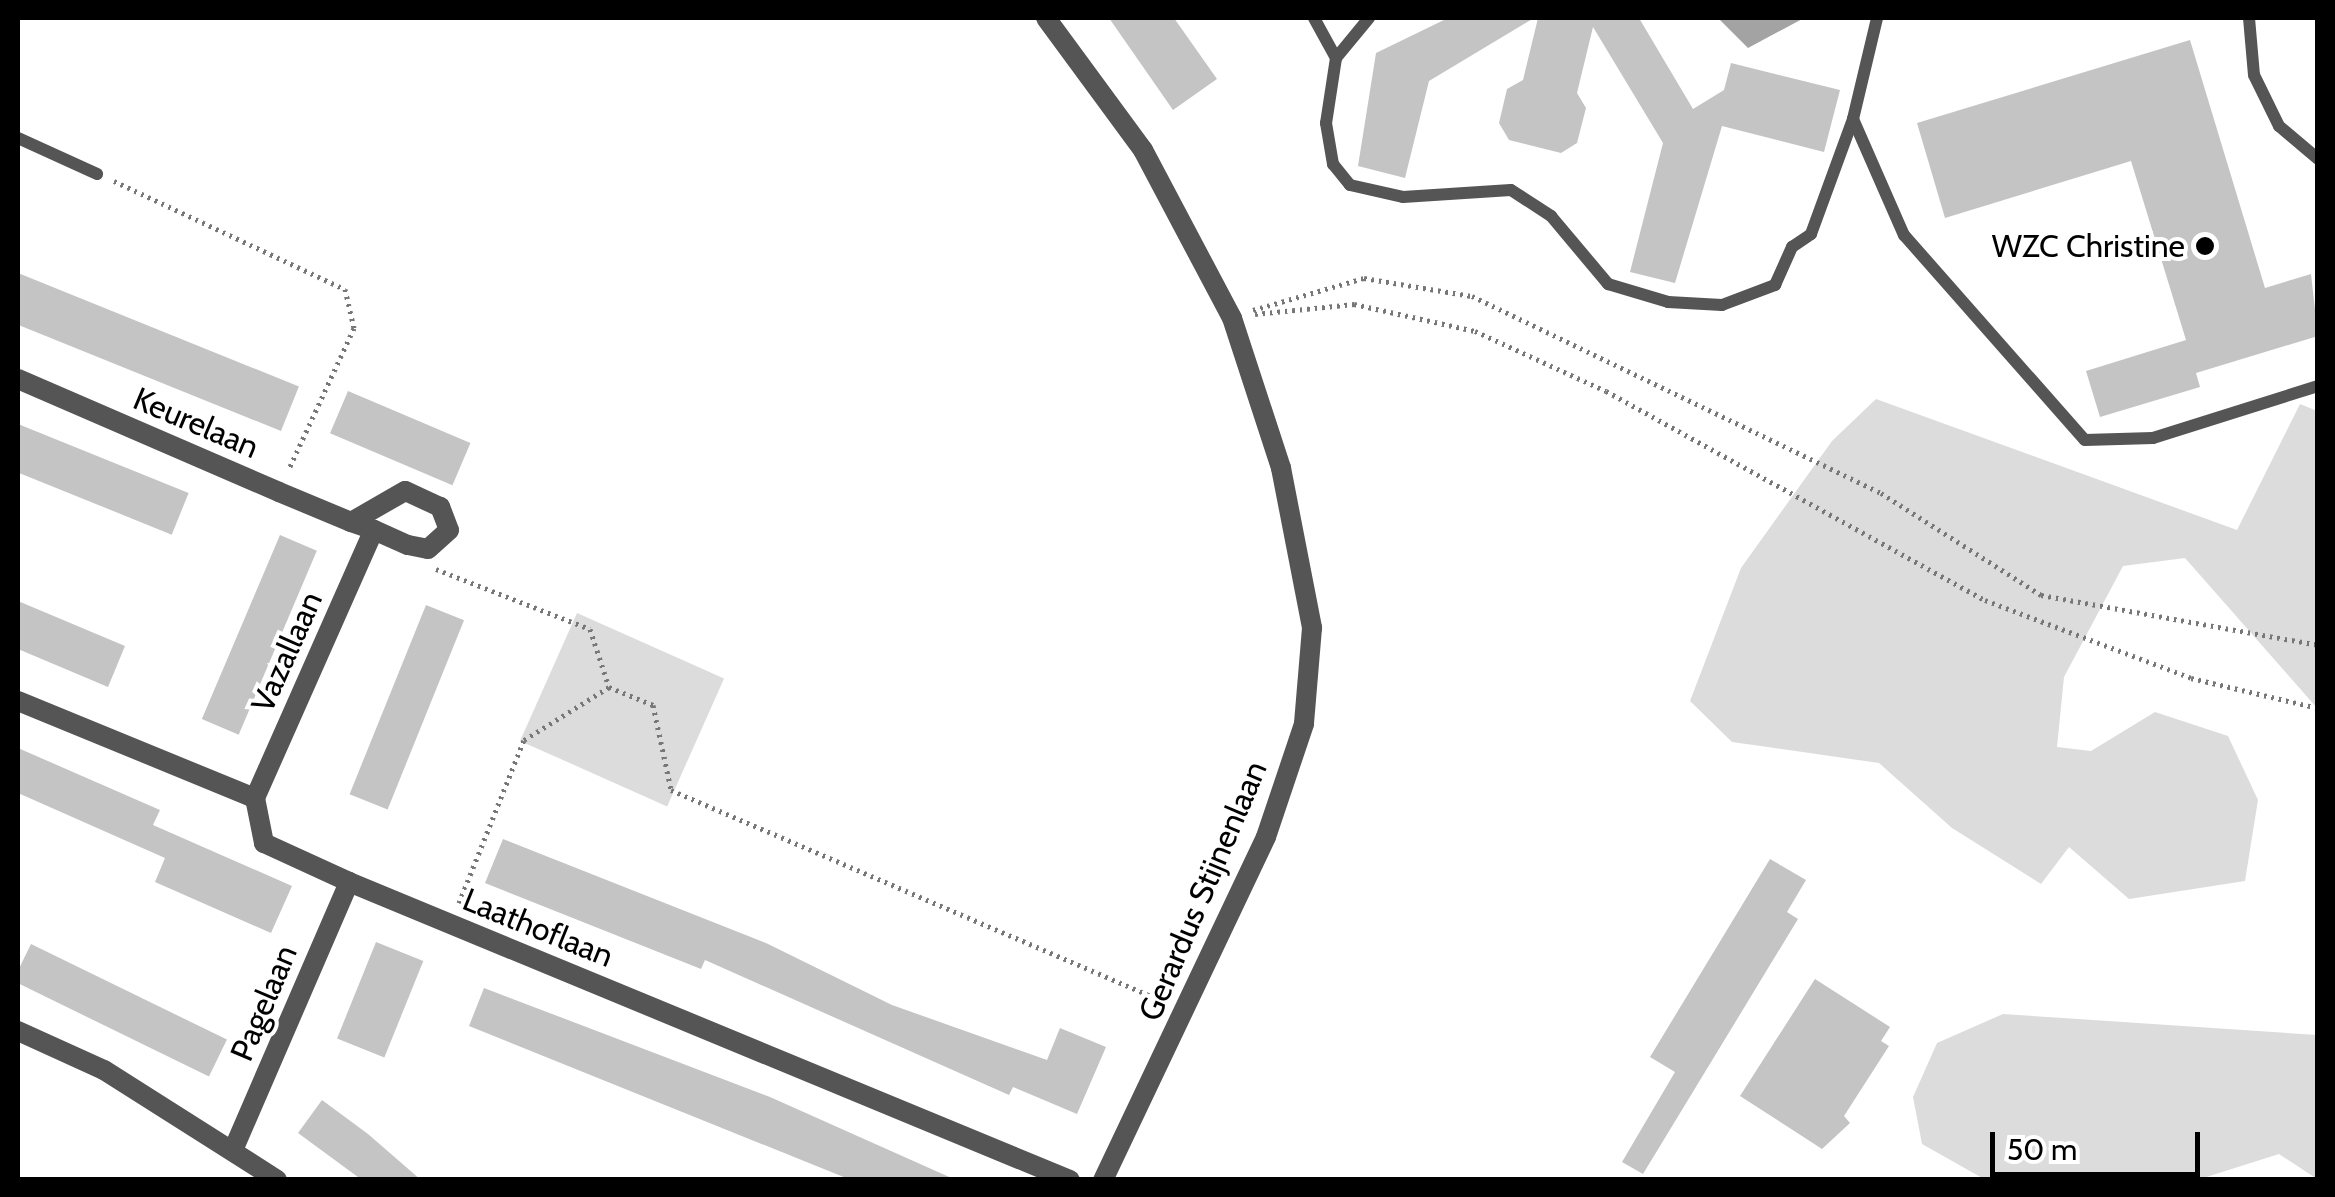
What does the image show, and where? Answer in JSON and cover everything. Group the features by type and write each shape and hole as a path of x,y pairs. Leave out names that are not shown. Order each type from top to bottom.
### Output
{"street":[{"name":"Gerardus Stijnenlaan","path":"1046,18 1143,150 1232,318 1282,468 1312,628 1304,724 1266,836 1103,1180"},
{"name":"Keurelaan","path":"18,379 408,544"},
{"path":"351,522 404,491 440,507 450,530 442,542 408,544"},
{"name":"Vazallaan","path":"255,798 374,530"},
{"path":"18,701 255,798"},
{"name":"Laathoflaan","path":"255,798 264,843 349,882 1070,1180"},
{"name":"Pagelaan","path":"234,1148 349,882"},
{"path":"18,1031 234,1148 276,1180"}],"lane":[{"path":"1314,18 1336,58"},
{"path":"1369,18 1336,58 1326,123 1333,164 1350,185 1403,197 1511,190 1551,216 1608,284 1668,302 1722,304 1776,285 1792,247 1811,234 1854,119 1877,18"},
{"path":"2249,18 2254,75 2279,126 2318,159"},
{"path":"1854,119 1904,235 2085,440 2152,438 2318,386"},
{"path":"18,138 98,174"}],"path":[{"path":"98,174 345,290 354,328 280,492"},
{"path":"2318,645 2042,595 1881,493 1437,285 1404,278 1320,285 1242,315 1354,304 1461,326 1606,391 1986,600 2191,678 2318,708"},
{"path":"408,544 442,574 590,629 609,687"},
{"path":"609,687 654,705 671,790 1186,1010"},
{"path":"451,924 524,740 609,687"}],"shaded area":[{"path":"1719,18 1804,18 1748,48 1719,19"},
{"path":"1876,399 2237,530 2300,404 2317,411 2317,708 2185,558 2123,566 2064,677 2057,747 2091,751 2155,712 2228,736 2258,800 2245,881 2129,899 2069,847 2041,884 1952,828 1879,763 1732,742 1690,701 1741,568 1832,441"},
{"path":"577,613 724,678 667,806 520,741"},
{"path":"2003,1014 2317,1035 2317,1179 2279,1154 2200,1179 1984,1179 1922,1144 1913,1097 1937,1043"}],"building":[{"path":"1109,18 1174,18 1217,79 1173,110"},
{"path":"1448,18 1534,18 1429,81 1405,178 1358,166 1376,53"},
{"path":"1538,18 1639,18 1693,109 1724,90 1731,63 1840,90 1824,152 1722,126 1675,283 1630,272 1663,143 1593,27 1577,93 1586,108 1577,143 1561,153 1509,140 1499,123 1507,89 1523,80"},
{"name":"WZC Christine","path":"2190,40 2265,288 2311,274 2318,336 2196,373 2200,387 2100,417 2086,371 2186,340 2131,161 1945,218 1917,123"},
{"path":"18,273 299,387 281,431 18,325"},
{"path":"348,391 470,443 452,485 330,433"},
{"path":"18,424 189,493 172,535 18,473"},
{"path":"280,535 317,551 239,735 202,719"},
{"path":"18,601 125,646 108,687 18,649"},
{"path":"426,605 464,620 388,810 350,794"},
{"path":"18,748 160,810 153,825 292,886 271,933 155,882 165,858 18,793"},
{"path":"503,839 766,943 892,1005 1047,1060 1060,1028 1106,1047 1077,1114 1013,1087 1009,1095 705,960 701,969 485,883"},
{"path":"1770,859 1806,880 1787,912 1798,919 1643,1174 1622,1162 1675,1072 1650,1057"},
{"path":"376,942 423,961 384,1058 337,1038"},
{"path":"31,944 227,1040 209,1076 18,983 18,971"},
{"path":"1815,979 1890,1027 1881,1041 1889,1046 1844,1116 1850,1123 1822,1149 1740,1096"},
{"path":"484,988 770,1097 956,1180 851,1180 469,1026"},
{"path":"322,1100 421,1180 362,1180 298,1133"}],"place":[{"name":"WZC Christine","path":"2205,246"}]}
